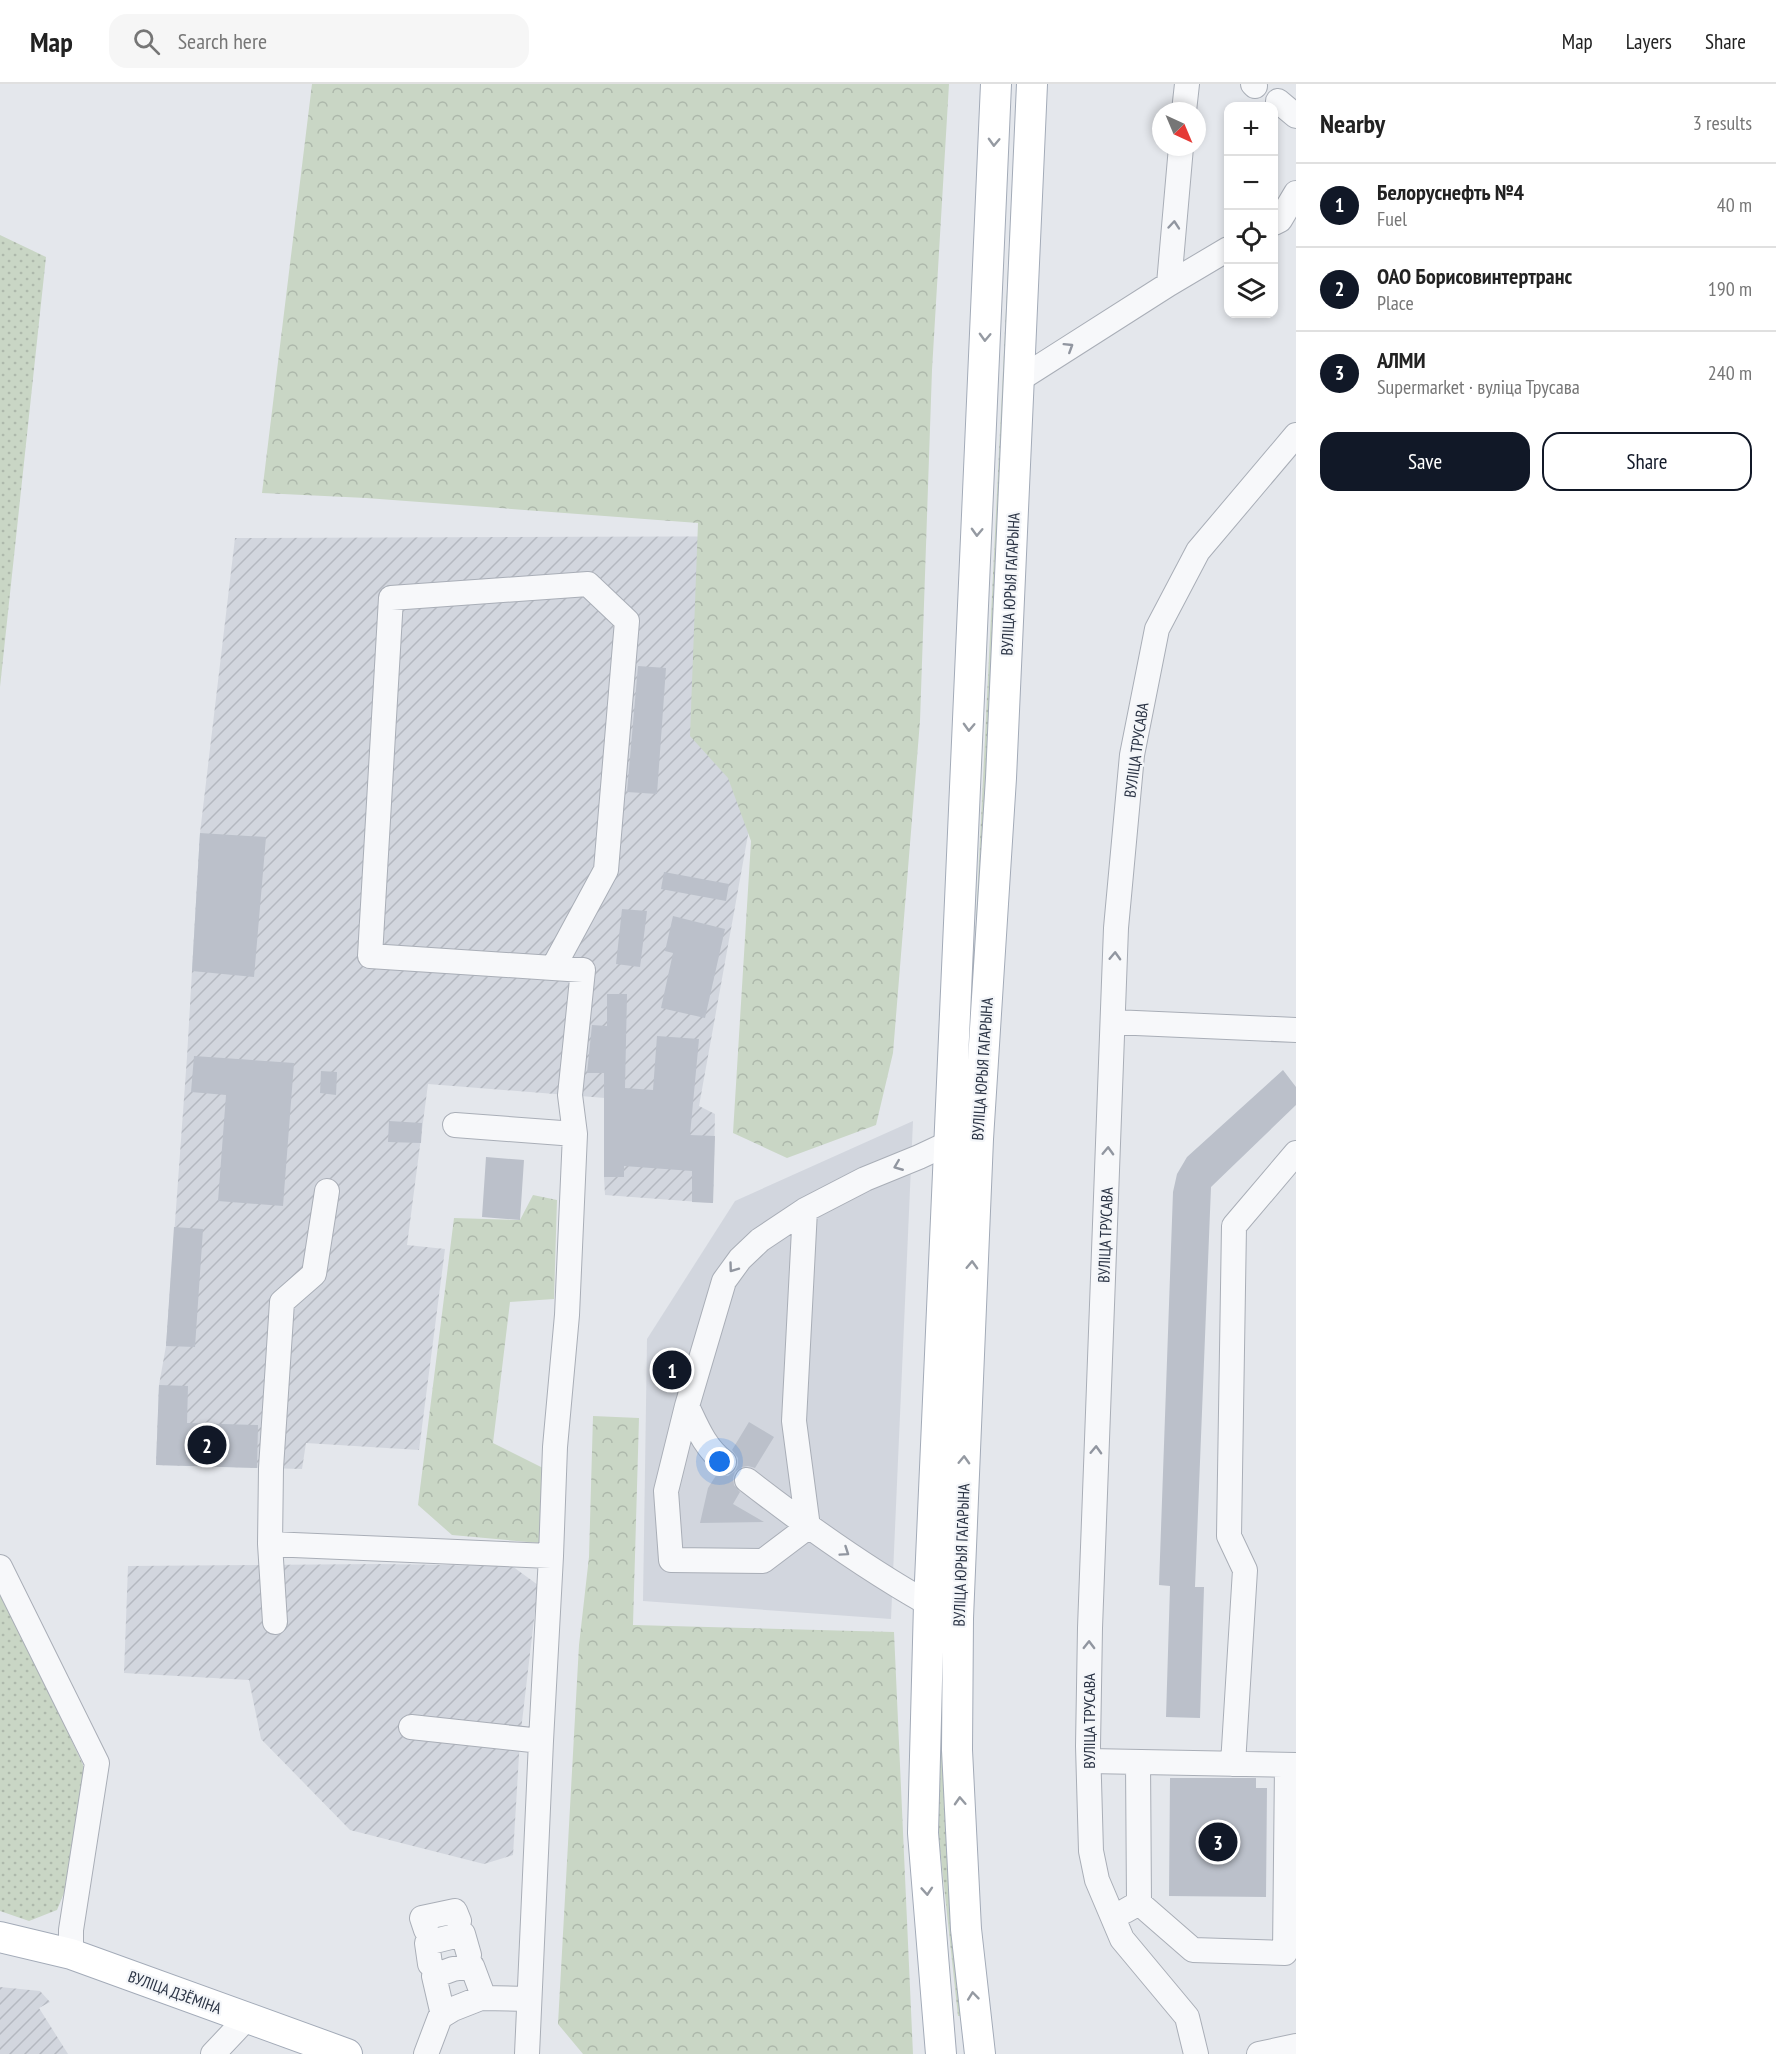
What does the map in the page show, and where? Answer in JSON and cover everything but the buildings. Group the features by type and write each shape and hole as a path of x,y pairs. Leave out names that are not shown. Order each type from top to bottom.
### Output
{"main road":[{"name":"ВУЛІЦА ЮРЫЯ ГАГАРЫНА","path":"941,2054 923,1833 929,1604 996,84"},
{"name":"ВУЛІЦА ЮРЫЯ ГАГАРЫНА","path":"980,2054 966,1929 957,1750 958,1618 978,1139 1001,778 1032,84"},
{"name":"ВУЛІЦА ДЗЁМІНА","path":"0,1937 70,1954 347,2054"}],"street":[{"path":"1185,102 1186,84"},
{"path":"1169,284 1180,156"},
{"path":"1278,221 1296,193"},
{"path":"1020,379 1224,251"},
{"name":"ВУЛІЦА ТРУСАВА","path":"1196,2054 1187,2017 1122,1939 1097,1880 1091,1851 1088,1753 1090,1628 1116,928 1132,755 1157,629 1198,551 1296,435"},
{"path":"526,2054 555,1448 567,1315 575,1134 570,1095 583,970 552,968 370,956 391,598 588,584 627,621 606,870 552,968"},
{"path":"1113,1022 1296,1030"},
{"path":"455,1125 575,1134"},
{"path":"808,1527 763,1562 671,1560 666,1491 687,1406 724,1281 740,1259 760,1240 805,1210 865,1179 951,1142"},
{"path":"1233,1764 1245,1569 1229,1536 1234,1226 1296,1153"},
{"path":"275,1622 270,1544 282,1302 314,1274 327,1191"},
{"path":"805,1210 794,1421 808,1527"},
{"path":"687,1406 699,1432 714,1455 724,1462"},
{"path":"747,1480 808,1527 896,1586 929,1604"},
{"path":"270,1544 551,1556"},
{"path":"0,1567 97,1763 71,1930 70,1954"},
{"path":"411,1727 541,1741"},
{"path":"1088,1753 1138,1762 1292,1765 1285,1953 1193,1950 1139,1903 1138,1762"},
{"path":"1112,1918 1139,1903"},
{"path":"429,1953 446,1936 466,1944 484,1998"},
{"path":"429,1953 453,1969 466,1944"},
{"path":"429,1953 443,2015"},
{"path":"426,2054 440,2017 453,2009 484,1998 529,2000"},
{"path":"213,2054 246,2019"},
{"path":"1259,2054 1296,2046"}],"shaded area":[{"path":"802,536 699,1106 715,1114 713,1203 605,1195 605,1098 428,1084 407,1245 445,1249 419,1450 306,1443 302,1469 156,1465 159,1385 166,1346 187,1057 200,833 235,538"},
{"path":"913,1121 891,1619 643,1601 647,1339 735,1201"},
{"path":"379,1564 512,1566 538,1585 520,1739 513,1855 484,1864 350,1830 261,1739 249,1680 124,1673 128,1566"},
{"path":"0,1987 40,1991 50,2002 39,2008 68,2054 0,2054"}],"green space":[{"path":"312,84 949,84 932,370 920,721 893,1053 876,1125 787,1158 733,1133 751,841 728,778 690,736 698,523 366,498 262,493"},
{"path":"1017,84 1022,84 944,1660 965,2016 958,2016 937,1821 937,1719"},
{"path":"0,235 46,257 0,687"},
{"path":"533,1195 557,1200 554,1299 510,1302 493,1443 543,1468 539,1543 452,1535 418,1505 454,1218 520,1220"},
{"path":"593,1416 639,1418 633,1625 894,1632 913,2054 583,2054 558,2024 579,1645 589,1557"},
{"path":"0,1586 84,1767 64,1893 57,1910 29,1921 0,1911"}],"place":[{"name":"Белоруснефть №4","path":"672,1370"},
{"name":"ОАО Борисовинтертранс","path":"207,1445"},
{"name":"АЛМИ","path":"1218,1842"}]}
